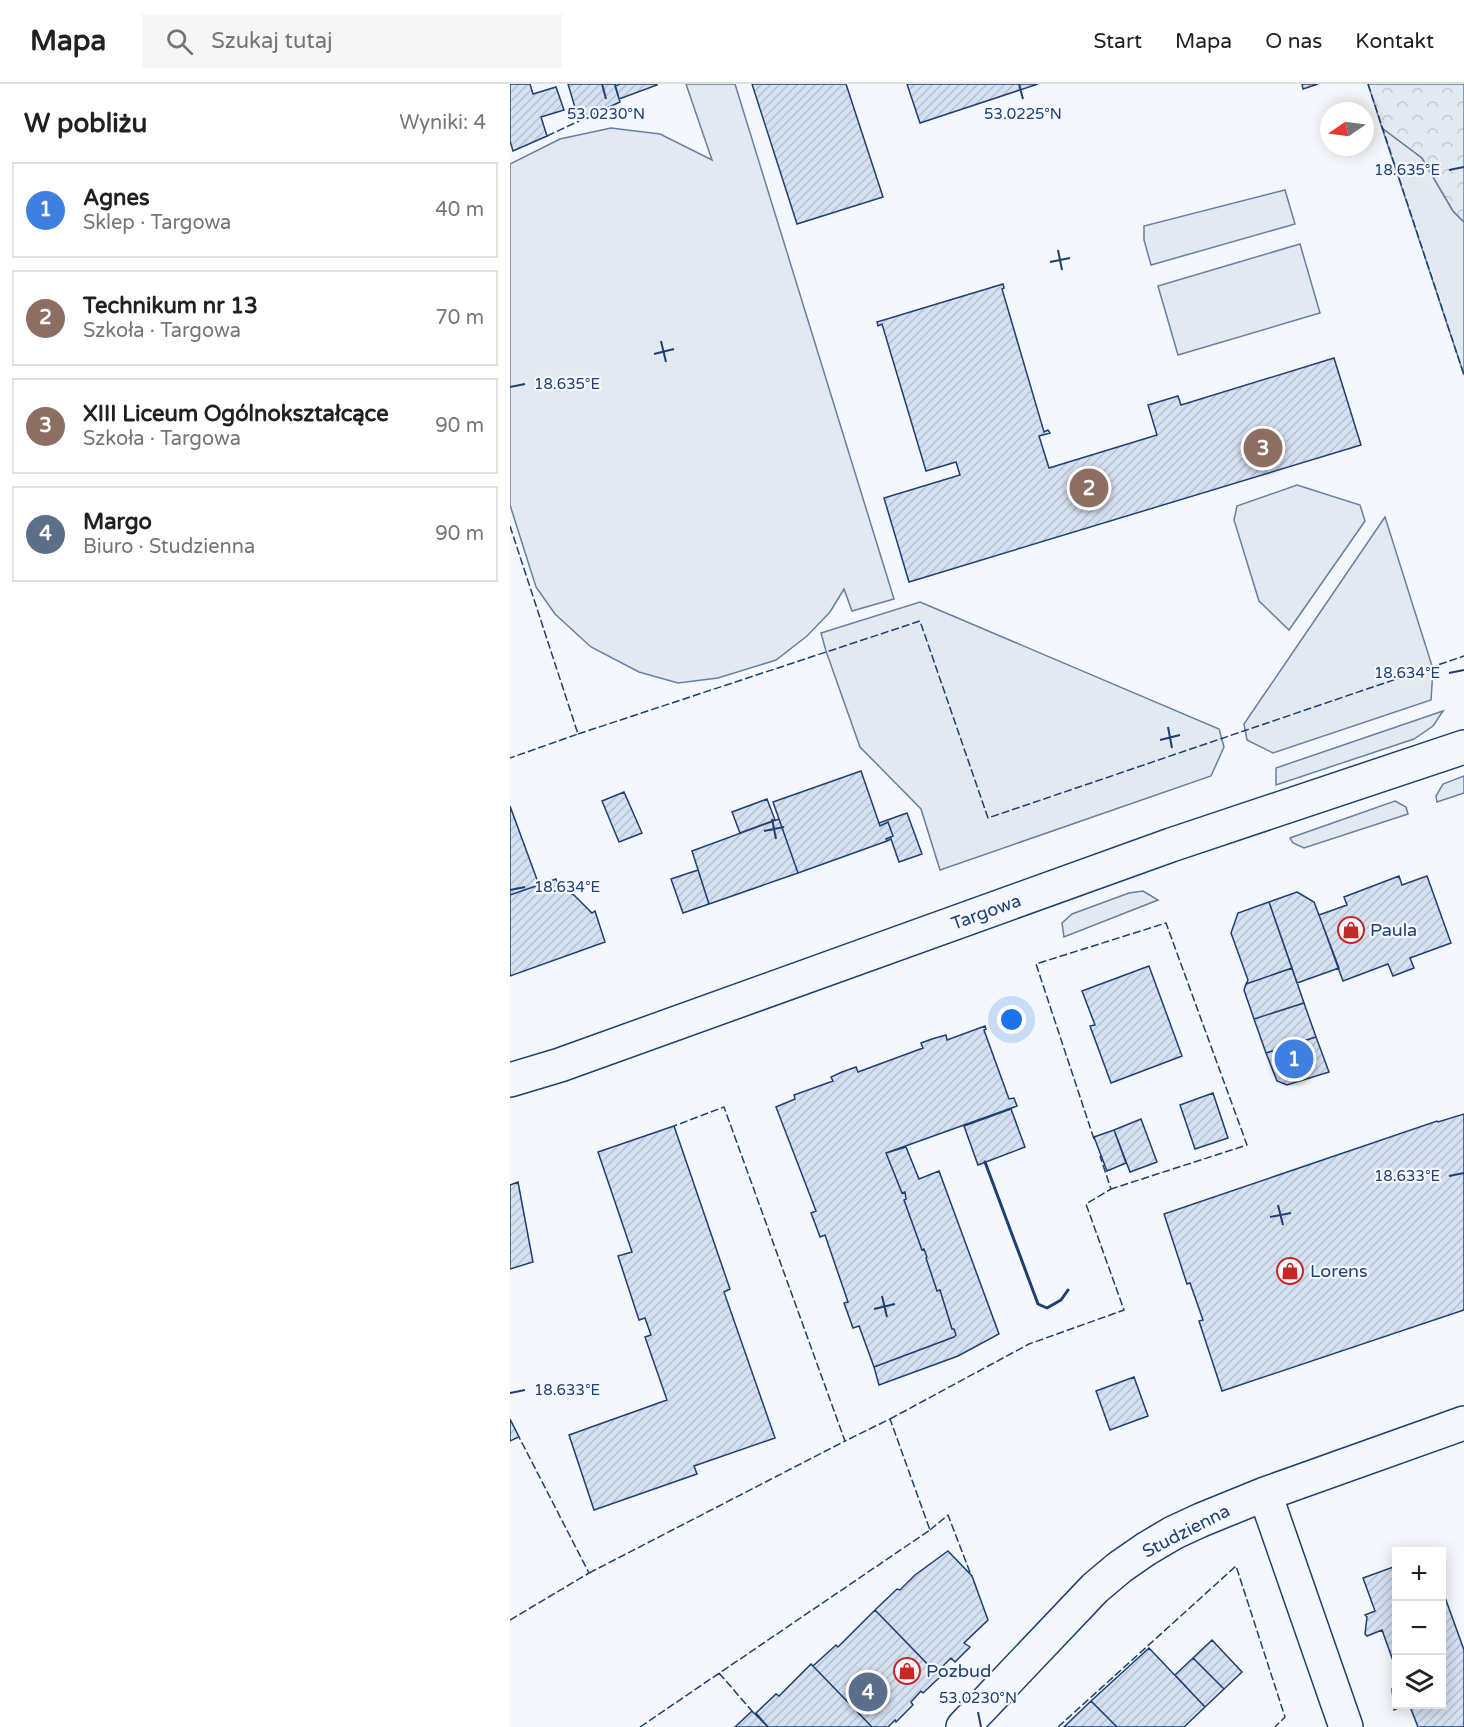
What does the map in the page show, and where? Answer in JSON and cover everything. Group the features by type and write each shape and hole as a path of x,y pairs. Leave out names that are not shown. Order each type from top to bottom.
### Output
{"street":[{"name":"Targowa","path":"510,1080 560,1065 1171,846 1464,747"},
{"name":"Studzienna","path":"963,1727 1095,1588 1146,1549 1173,1533 1265,1494 1464,1423"},
{"path":"1265,1494 1346,1727"}],"green space":[{"path":"686,84 735,84 894,599 852,611 844,589 830,612 807,636 776,660 718,678 678,683 639,672 591,647 555,614 536,587 510,505 510,164 560,139 611,128 660,134 712,160"},
{"path":"1368,84 1464,84 1464,222 1453,211 1422,158 1382,128"},
{"path":"1382,128 1422,158 1453,211 1464,222 1464,375"},
{"path":"1285,190 1295,224 1151,265 1144,240 1144,226"},
{"path":"1300,244 1320,313 1178,355 1158,286"},
{"path":"1297,485 1360,505 1365,521 1289,630 1259,601 1234,520 1237,506"},
{"path":"1385,517 1433,669 1431,700 1273,753 1247,740 1244,724"},
{"path":"920,602 1219,729 1224,747 1211,776 940,870 921,809 860,747 821,633"},
{"path":"1443,711 1433,726 1414,739 1276,785 1276,768"},
{"path":"1464,776 1464,793 1437,802 1436,796 1443,784"},
{"path":"1395,801 1406,807 1408,814 1304,848 1293,843 1290,838"},
{"path":"1143,891 1158,900 1064,937 1062,923 1072,914 1129,893"}],"building":[{"path":"510,84 530,84 533,94 556,87 564,110 541,117 547,136 513,151 510,141"},
{"path":"568,84 615,84 620,102 579,121"},
{"path":"620,84 657,85 619,99 615,86"},
{"path":"752,84 846,84 883,197 797,224"},
{"path":"907,84 1038,84 920,123"},
{"path":"1302,84 1318,84 1303,89"},
{"path":"1003,284 1002,289 1044,432 1048,430 1050,433 1039,436 1049,468 1157,435 1148,405 1178,396 1181,405 1334,358 1361,445 909,582 884,498 960,475 956,462 926,471 882,324 878,326 877,322"},
{"path":"861,771 880,826 888,822 893,836 886,839 887,841 798,873 773,802"},
{"path":"624,792 642,833 619,842 602,801"},
{"path":"767,799 775,820 740,833 732,812"},
{"path":"510,806 539,885 510,895"},
{"path":"907,813 922,854 899,862 891,839 887,841 886,839 893,836 888,822 880,826 879,823"},
{"path":"779,819 798,873 709,904 692,851"},
{"path":"698,870 709,904 683,913 671,879"},
{"path":"1399,876 1402,885 1427,876 1451,943 1410,958 1414,968 1393,976 1388,964 1343,981 1319,915 1347,905 1344,897"},
{"path":"556,879 558,885 574,895 592,913 595,911 605,942 510,976 510,895"},
{"path":"1297,892 1314,902 1339,968 1297,983 1269,902"},
{"path":"1269,902 1292,968 1246,984 1248,980 1231,933 1238,913"},
{"path":"1149,966 1182,1056 1111,1083 1090,1026 1095,1025 1082,991"},
{"path":"1292,968 1304,1003 1254,1019 1244,990 1246,984"},
{"path":"1304,1003 1316,1037 1266,1053 1254,1019"},
{"path":"985,1026 984,1030 1009,1099 1014,1098 1017,1106 886,1153 902,1193 905,1192 906,1199 904,1200 922,1250 924,1249 927,1257 937,1291 940,1290 956,1335 874,1367 859,1326 853,1328 844,1303 848,1302 825,1235 820,1237 811,1213 816,1211 776,1107 795,1099 794,1095 833,1081 831,1077 842,1072 856,1067 858,1072 923,1048 921,1043 932,1039 946,1035 947,1040"},
{"path":"1316,1037 1329,1072 1287,1085 1277,1081 1266,1053"},
{"path":"1213,1093 1228,1138 1195,1149 1180,1105"},
{"path":"1011,1109 1025,1147 978,1165 964,1126"},
{"path":"1464,1114 1464,1310 1222,1391 1199,1321 1203,1320 1190,1283 1187,1284 1164,1214 1437,1121"},
{"path":"1141,1119 1157,1162 1130,1172 1114,1130"},
{"path":"674,1126 730,1289 724,1292 775,1438 694,1466 697,1474 594,1510 569,1435 667,1400 645,1337 651,1335 645,1318 639,1320 618,1256 632,1252 598,1152"},
{"path":"1114,1130 1126,1163 1107,1171 1094,1137"},
{"path":"906,1147 919,1179 939,1171 999,1334 958,1356 879,1385 874,1367 956,1335 940,1290 937,1291 927,1257 924,1249 922,1250 904,1200 906,1199 905,1192 902,1193 886,1153"},
{"path":"518,1182 533,1262 510,1269 510,1185"},
{"path":"1134,1377 1148,1416 1110,1430 1096,1391"},
{"path":"510,1419 519,1437 510,1441"},
{"path":"948,1551 972,1576 988,1620 964,1643 970,1647 955,1662 951,1658 936,1673 875,1610 897,1589 900,1590 915,1575"},
{"path":"1392,1567 1392,1658 1382,1630 1367,1636 1365,1634 1367,1617 1365,1615 1375,1611 1363,1578"},
{"path":"1446,1600 1464,1650 1464,1727 1418,1727 1411,1709 1446,1709"},
{"path":"875,1610 940,1677 923,1693 921,1691 911,1702 913,1705 888,1727 872,1727 813,1666 836,1645 838,1647"},
{"path":"1212,1640 1242,1672 1224,1689 1193,1658"},
{"path":"1149,1648 1205,1707 1184,1727 1117,1727 1091,1701"},
{"path":"1193,1658 1224,1689 1205,1707 1175,1675"},
{"path":"811,1664 872,1727 768,1727 756,1713 776,1694 779,1696"},
{"path":"1091,1701 1117,1727 1064,1727"},
{"path":"752,1711 768,1727 735,1727"}],"fence":[{"path":"1368,84 1464,375"},
{"path":"547,136 579,121"},
{"path":"510,526 578,734 510,758"},
{"path":"578,734 920,621 988,818 1464,656"},
{"path":"1094,1139 1036,964 1166,923 1247,1145 1111,1189"},
{"path":"640,1727 930,1530 890,1419 845,1441 724,1107 674,1126"},
{"path":"890,1419 1029,1344 1124,1310 1086,1204 1111,1189 1100,1156"},
{"path":"510,1620 589,1573 519,1437"},
{"path":"589,1573 845,1441"},
{"path":"930,1530 948,1515 971,1575"},
{"path":"1058,1727 1236,1566 1285,1717 1275,1727"},
{"path":"719,1673 752,1711"}],"wall":[{"path":"985,1162 1038,1304 1047,1308 1061,1300 1068,1290"}],"place":[{"name":"XIII Liceum Ogólnokształcące","path":"1263,448"},
{"name":"Technikum nr 13","path":"1089,488"},
{"name":"Paula","path":"1351,930"},
{"name":"Agnes","path":"1294,1059"},
{"name":"Lorens","path":"1290,1271"},
{"name":"Pozbud","path":"907,1671"},
{"name":"Margo","path":"868,1692"}]}
